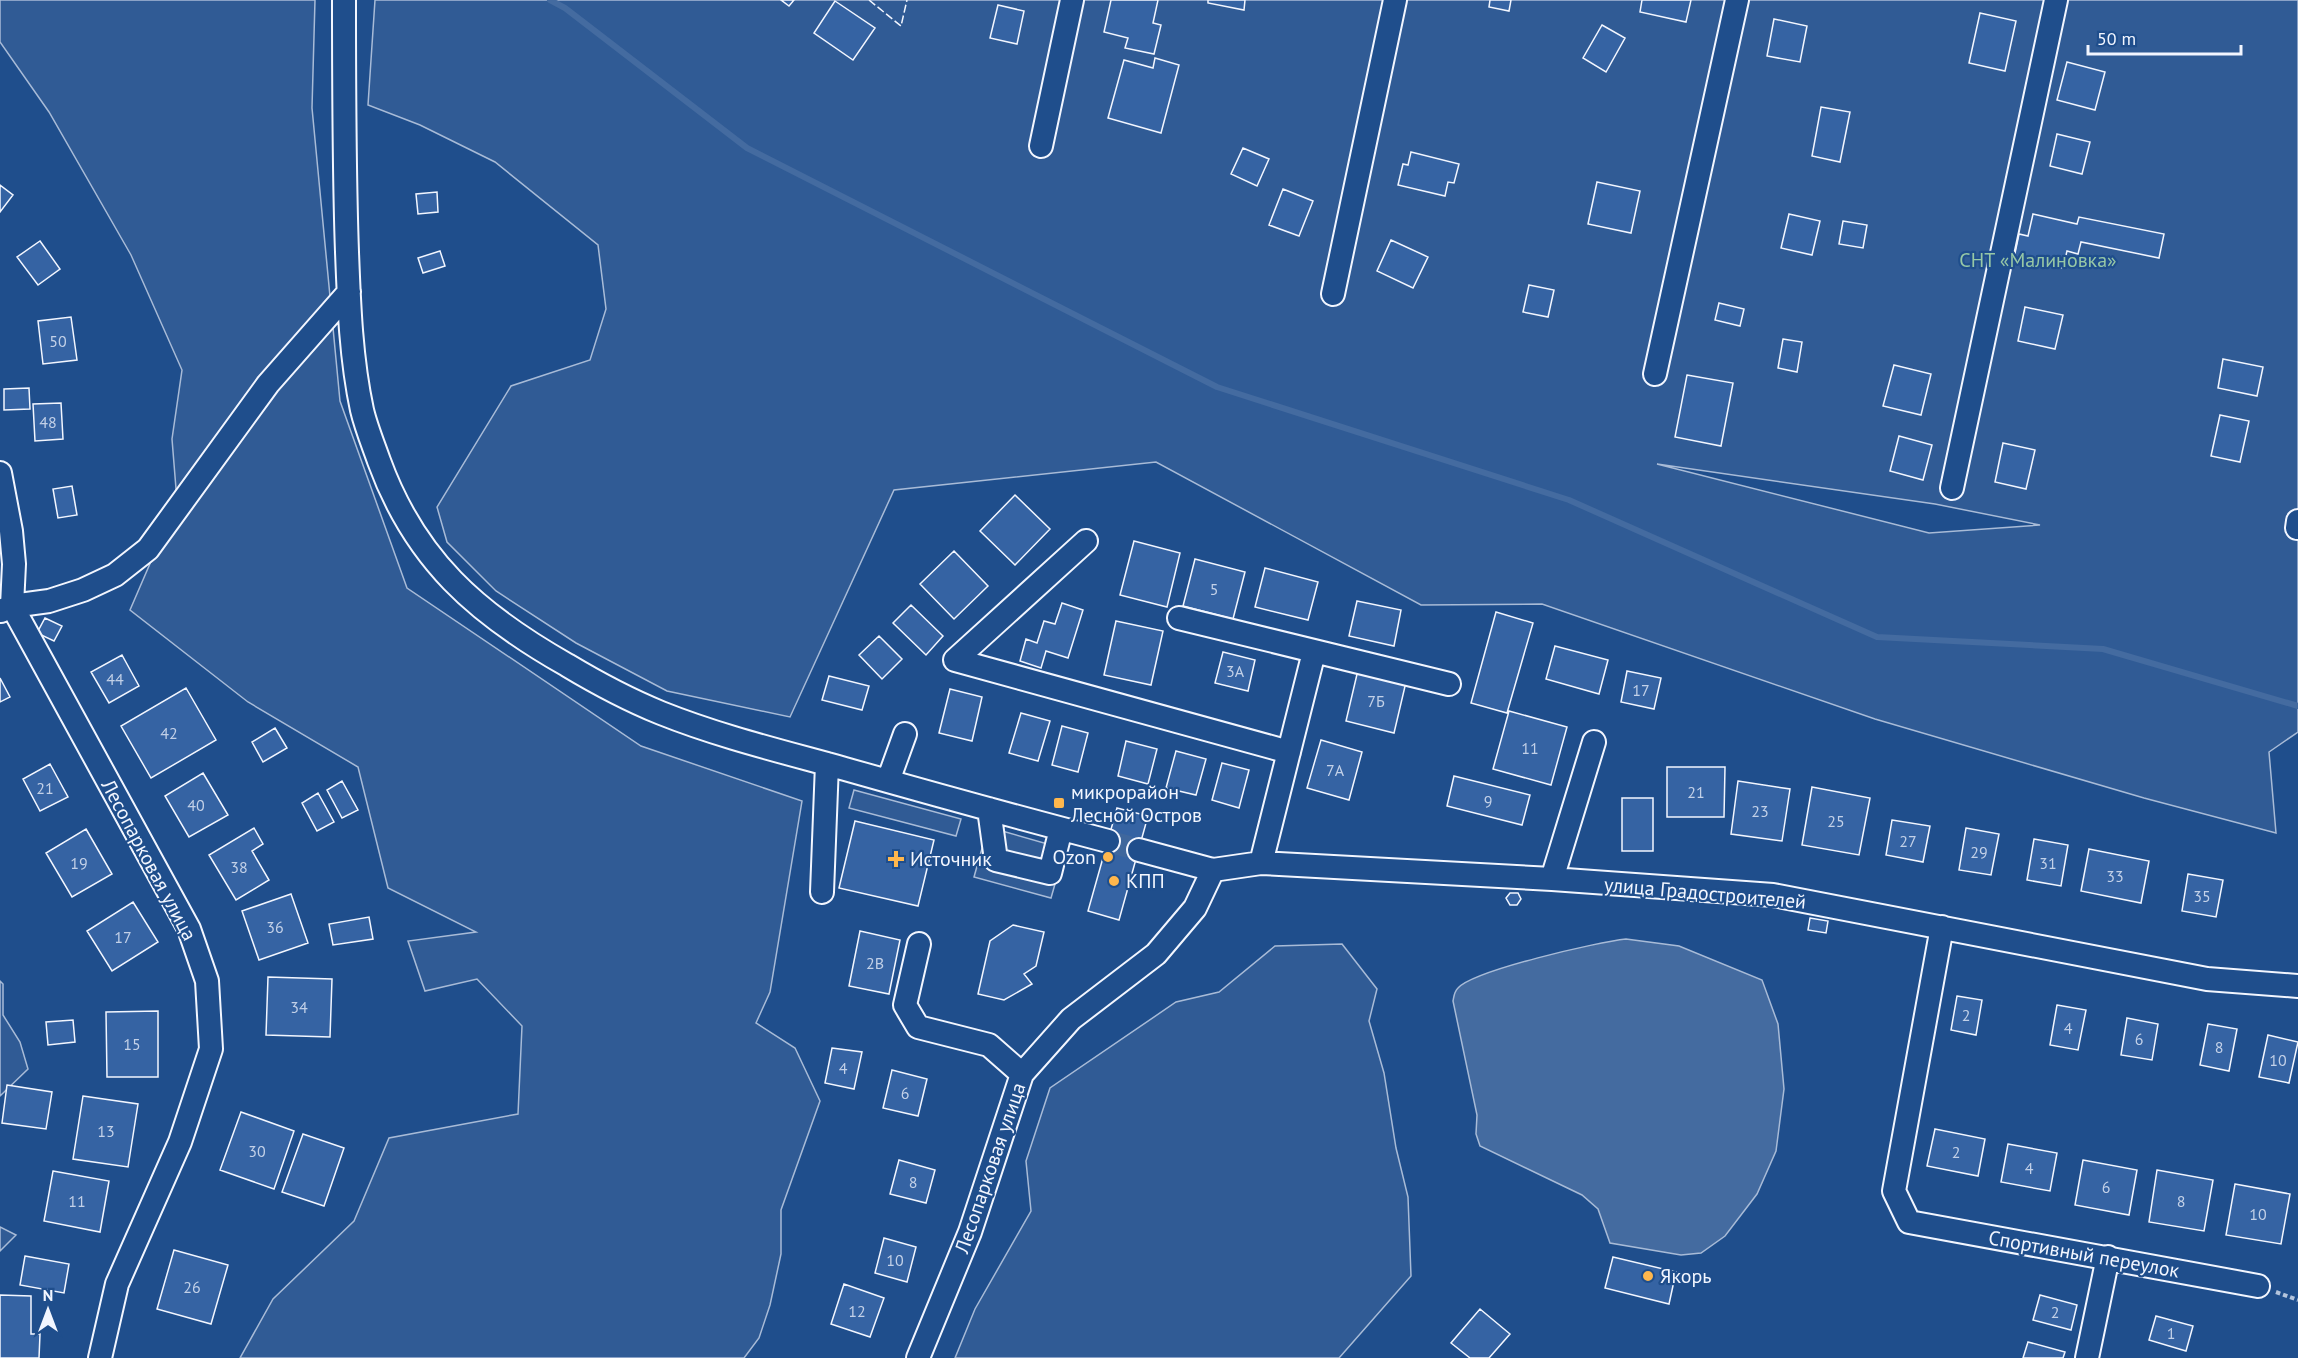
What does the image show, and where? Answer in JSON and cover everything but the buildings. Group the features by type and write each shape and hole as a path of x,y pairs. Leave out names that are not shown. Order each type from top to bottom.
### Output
{"street":[{"path":"344,0 344,169 349,292 354,357 362,412 383,473 401,512 428,554 448,578 492,618 533,646 617,693 659,712 695,726 888,782 1108,841"},
{"path":"1041,146 1072,0"},
{"path":"1333,294 1395,0"},
{"path":"1655,375 1737,0"},
{"path":"1952,488 2056,0"},
{"path":"0,473 14,564 6,609 49,601 83,590 115,575 148,549 268,384 349,292"},
{"path":"1086,542 955,660 1289,752"},
{"name":"Лесопарковая улица","path":"6,609 189,929 207,981 211,1049 180,1142 117,1284 100,1358"},
{"path":"1179,618 1449,684"},
{"path":"1261,863 1314,652"},
{"path":"888,782 905,734"},
{"path":"1552,879 1594,742"},
{"path":"817,761 822,892"},
{"path":"989,809 996,860 1050,873 1061,829"},
{"path":"1139,850 1213,870"},
{"name":"улица Градостроителей","path":"1213,870 1261,863 1552,879 1773,895 2207,979 2298,986"},
{"name":"Лесопарковая улица","path":"918,1358 970,1232 1022,1074 1071,1019 1156,954 1196,908 1213,870"},
{"name":"Спортивный переулок","path":"1942,927 1894,1191 1909,1222 2258,1286"},
{"path":"920,944 905,1005 918,1027 989,1045 1022,1074"},
{"path":"2087,1358 2108,1257"}],"shaded area":[{"path":"0,0 315,0 312,108 340,401 407,588 641,746 802,801 770,992 756,1023 795,1048 820,1101 781,1210 781,1254 770,1305 759,1338 744,1358 240,1358 273,1299 354,1221 389,1138 518,1114 522,1026 477,979 425,991 408,941 476,932 388,888 358,767 248,702 130,610 177,501 172,439 182,370 131,255 49,112 0,42"},
{"path":"375,0 2298,0 2298,732 2269,752 2276,833 2144,798 1875,719 1542,604 1421,605 1156,462 894,490 790,717 667,691 576,643 496,591 447,542 437,507 511,386 590,360 606,309 598,245 495,162 420,125 368,105","holes":["1657,464 1935,504 2040,525 1929,533"]},
{"path":"854,790 961,819 956,836 849,808"},
{"path":"988,827 1065,849 1051,898 974,877"},
{"path":"1626,939 1679,946 1762,980 1778,1024 1784,1089 1776,1151 1757,1194 1725,1236 1701,1253 1681,1255 1610,1243 1598,1209 1582,1195 1480,1146 1476,1134 1477,1115 1453,1001 1458,988 1487,973 1511,965 1590,945"},
{"path":"1342,944 1377,989 1369,1021 1384,1073 1396,1148 1408,1197 1411,1276 1339,1358 955,1358 975,1309 1031,1211 1026,1161 1050,1088 1176,1002 1219,992 1275,946"},
{"path":"0,981 3,984 3,1015 20,1042 28,1069 0,1096"},
{"path":"0,1227 16,1235 0,1251"}],"waterway":[{"path":"550,0 565,8 747,148 1217,387 1569,500 1877,637 2103,649 2298,706"}],"tunnel":[{"path":"1108,841 1139,850"}],"fence":[{"path":"869,0 901,26 907,0"}],"place":[{"name":"микрорайон Лесной Остров","path":"1059,803"},
{"name":"Ozon","path":"1108,857"},
{"name":"Источник","path":"896,859"},
{"name":"КПП","path":"1114,881"},
{"name":"Якорь","path":"1648,1276"}],"park label":[{"name":"СНТ «Малиновка»","path":"2038,260"}]}
